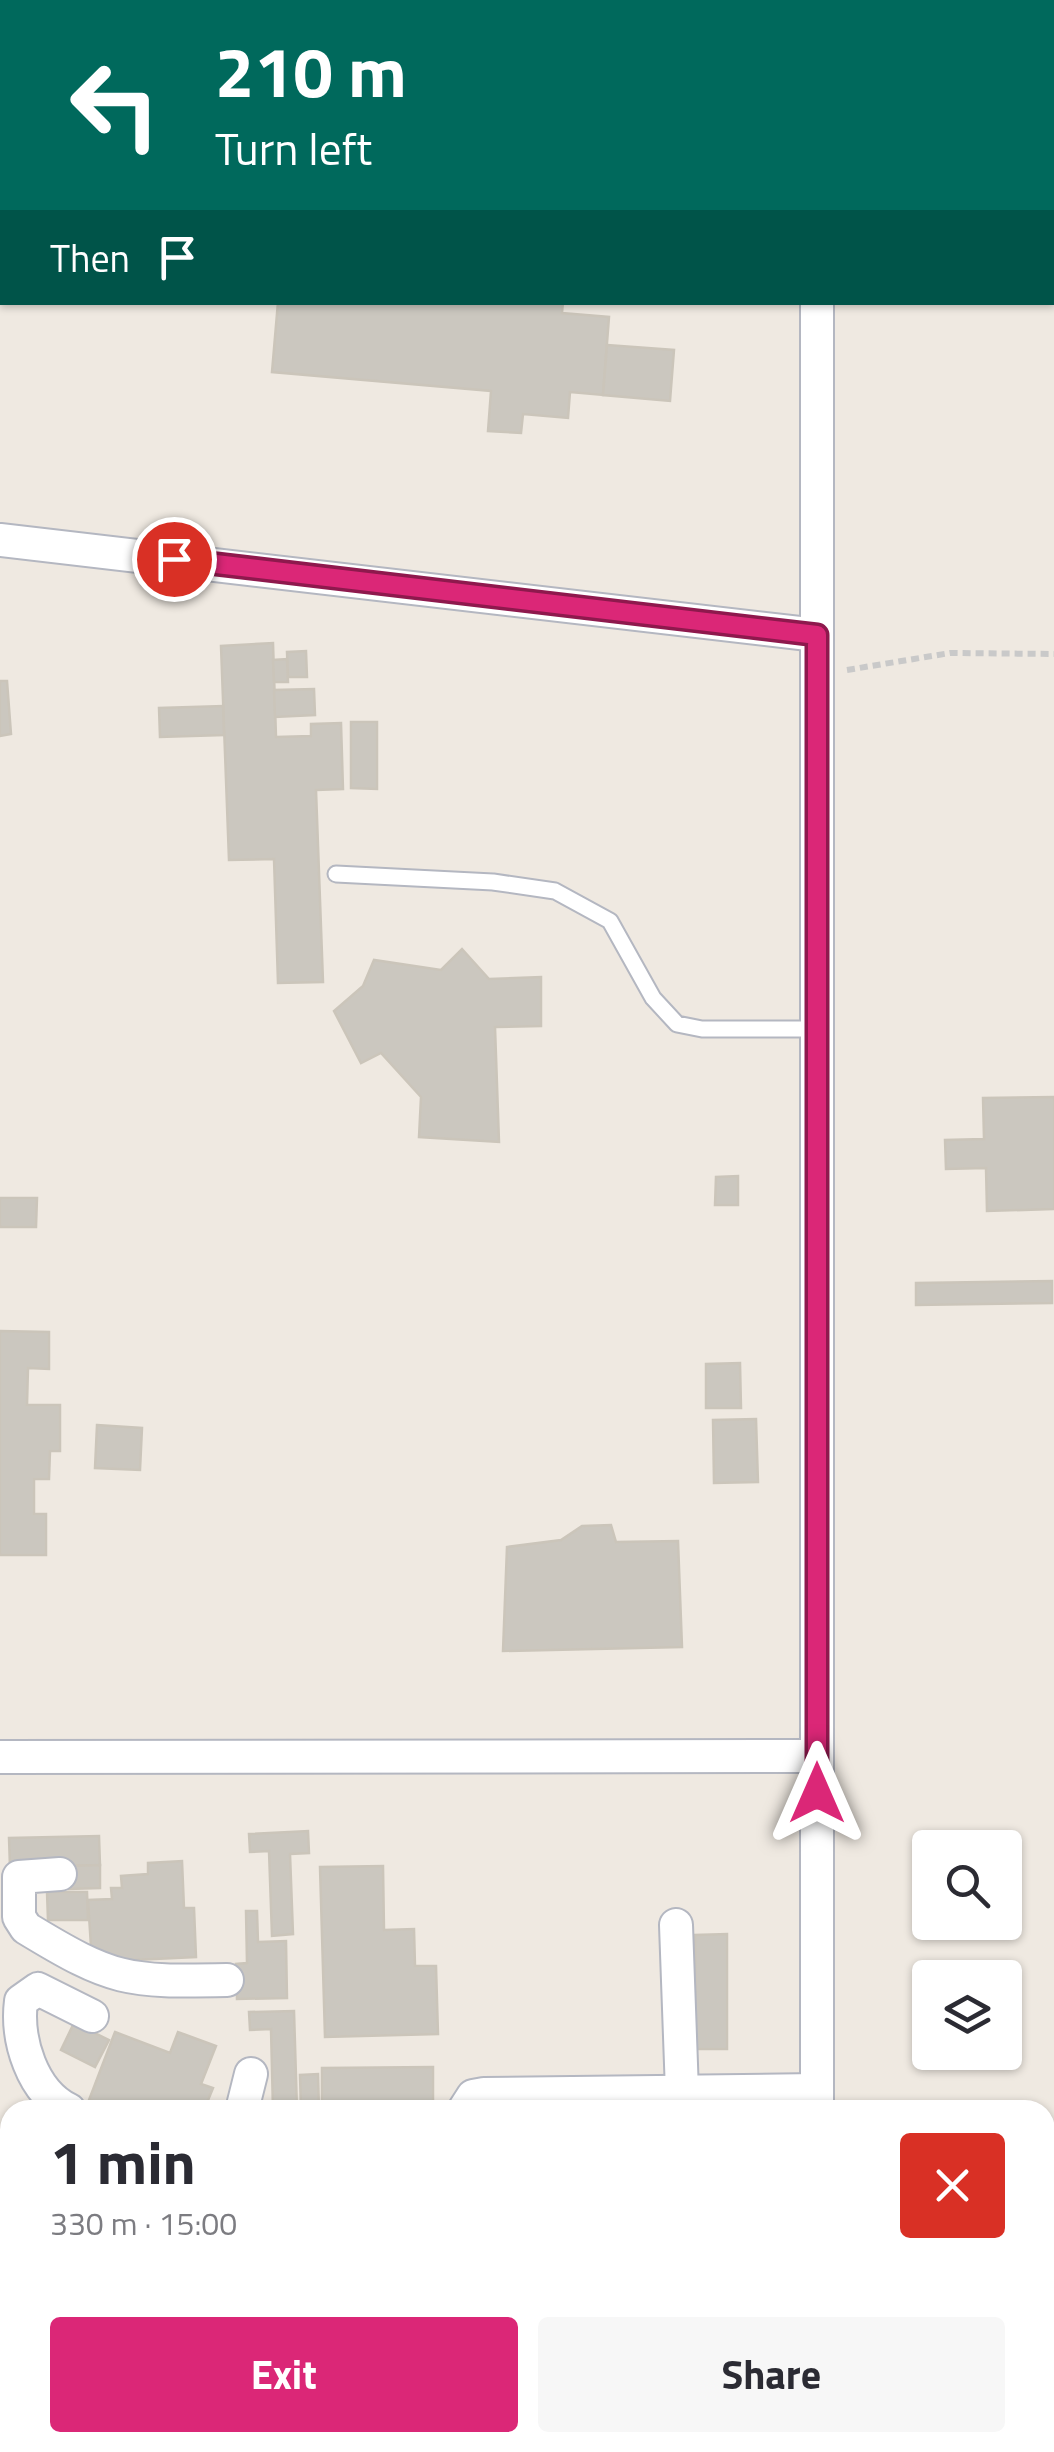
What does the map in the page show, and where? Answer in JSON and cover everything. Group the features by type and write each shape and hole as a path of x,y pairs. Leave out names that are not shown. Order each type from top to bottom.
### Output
{"street":[{"path":"470,2100 484,2094 682,2092 817,2100 817,305"},
{"path":"0,540 817,635"},
{"path":"0,1756 817,1756"},
{"path":"60,1874 22,1874 9,1900 23,1926 101,1971 145,1982 228,1980"},
{"path":"676,1925 682,2092"},
{"path":"52,2100 38,2082 10,2001 38,1990 92,2016"},
{"path":"244,2100 251,2074"}],"lane":[{"path":"336,874 493,882 555,890 610,920 653,998 677,1024 702,1029 817,1029"}],"path":[{"path":"816,676 950,653 1054,654"}],"building":[{"path":"278,305 563,305 562,313 609,317 603,395 570,392 568,418 523,414 521,433 488,431 491,391 272,372"},
{"path":"607,345 674,350 670,401 603,395"},
{"path":"273,643 276,737 311,736 311,724 341,723 343,789 316,790 323,982 278,983 274,859 229,860 221,646"},
{"path":"306,651 307,677 288,677 287,652"},
{"path":"287,659 288,682 274,682 273,660"},
{"path":"0,681 7,681 11,734 0,736"},
{"path":"314,689 315,715 275,717 274,690"},
{"path":"223,706 224,735 160,737 159,708"},
{"path":"351,722 377,722 377,789 351,788"},
{"path":"462,949 489,979 541,977 541,1026 495,1027 499,1142 419,1137 421,1097 381,1053 361,1063 334,1011 363,986 374,960 441,970"},
{"path":"1054,1097 1054,1209 987,1211 986,1168 946,1169 945,1140 984,1139 983,1098"},
{"path":"738,1176 738,1205 715,1205 716,1177"},
{"path":"0,1198 37,1198 36,1227 0,1227"},
{"path":"1052,1281 1052,1303 916,1305 916,1283"},
{"path":"0,1331 49,1332 49,1369 28,1368 27,1405 60,1405 60,1451 50,1451 49,1479 34,1479 34,1514 46,1514 46,1555 0,1555"},
{"path":"740,1363 741,1408 706,1408 706,1364"},
{"path":"756,1419 758,1482 714,1483 713,1420"},
{"path":"97,1425 142,1428 140,1470 95,1468"},
{"path":"611,1525 616,1542 678,1541 682,1647 503,1651 507,1547 561,1540 582,1526"},
{"path":"308,1831 309,1853 290,1854 293,1934 272,1936 269,1851 250,1852 249,1834"},
{"path":"99,1836 100,1865 10,1867 9,1838"},
{"path":"182,1861 184,1908 194,1908 196,1957 92,1962 88,1900 112,1899 111,1888 122,1888 121,1876 148,1874 148,1863"},
{"path":"100,1865 100,1888 69,1889 69,1866"},
{"path":"383,1866 384,1930 414,1929 415,1966 436,1966 438,2034 325,2037 320,1867"},
{"path":"47,1892 87,1892 88,1920 48,1920"},
{"path":"246,1911 257,1911 258,1942 286,1941 287,1998 237,1999 236,1964 247,1963"},
{"path":"727,1934 727,2049 696,2049 695,1935"},
{"path":"294,2011 297,2100 273,2100 271,2029 250,2030 249,2012"},
{"path":"74,2023 109,2040 95,2067 61,2050"},
{"path":"115,2032 170,2053 178,2032 216,2046 201,2084 213,2088 208,2100 89,2100"},
{"path":"433,2067 433,2100 322,2100 322,2068"},
{"path":"318,2074 319,2100 301,2100 300,2075"}],"route":[{"path":"174,559 817,635 817,1793"}]}
